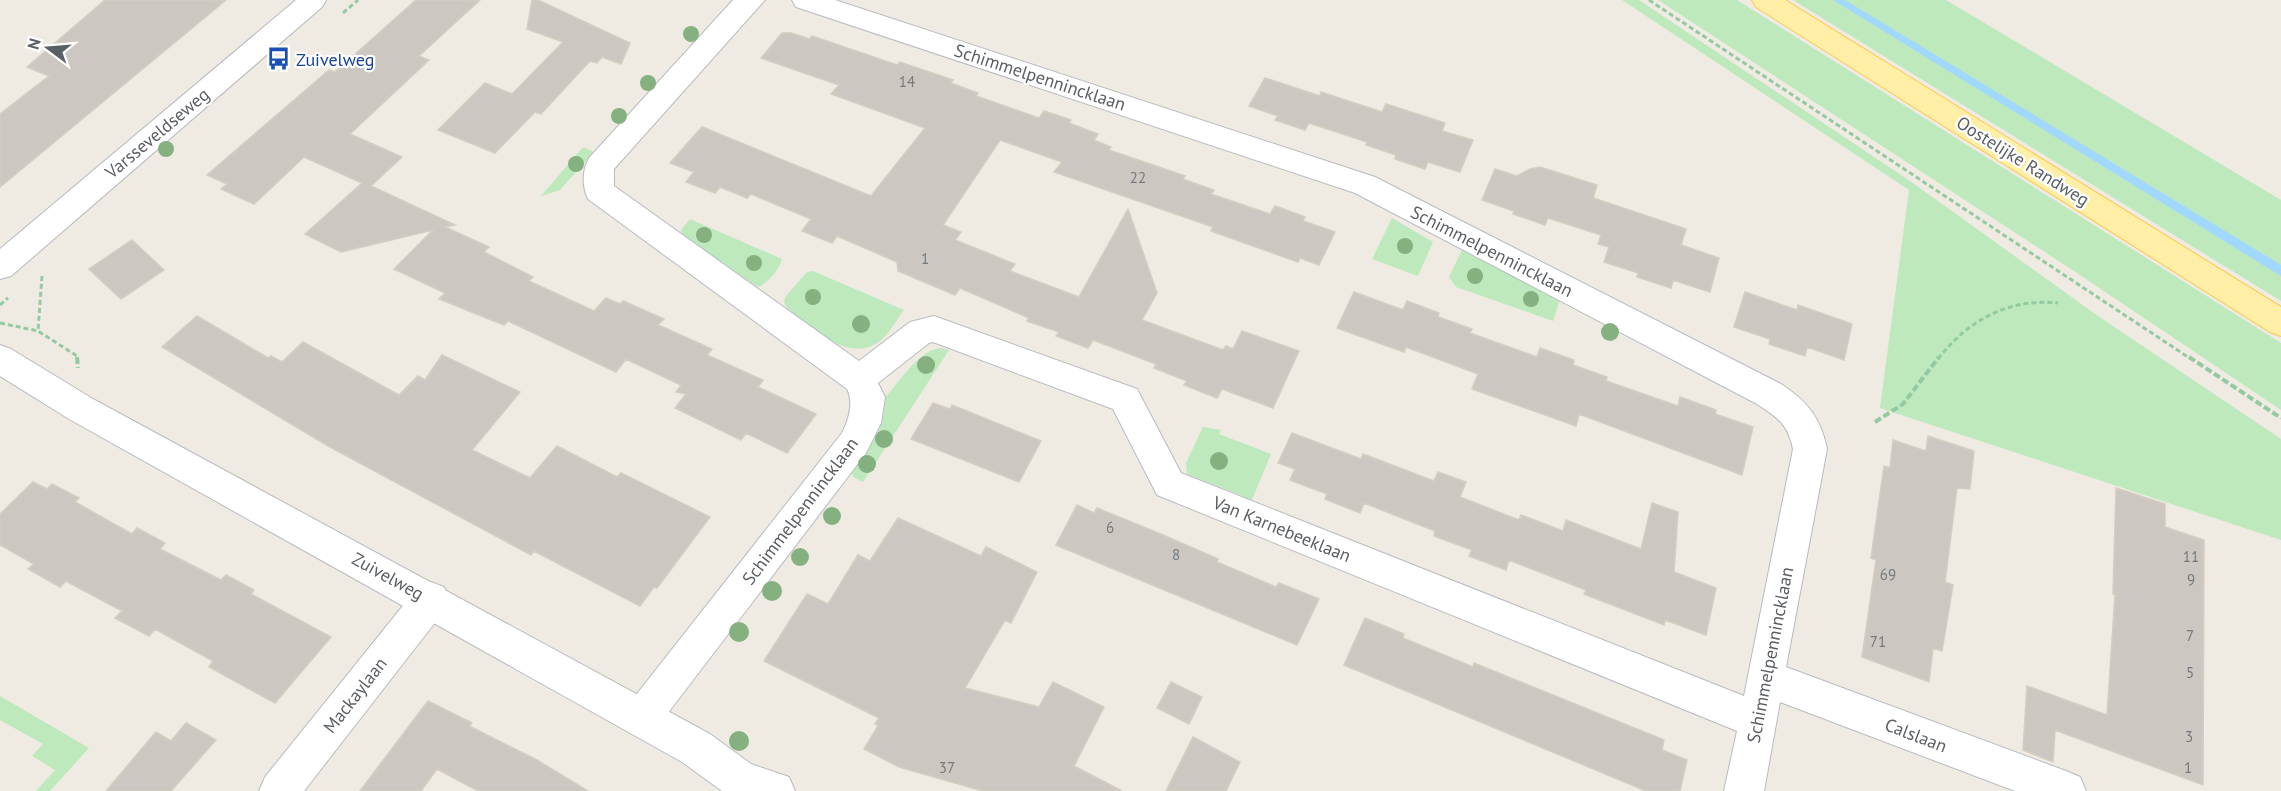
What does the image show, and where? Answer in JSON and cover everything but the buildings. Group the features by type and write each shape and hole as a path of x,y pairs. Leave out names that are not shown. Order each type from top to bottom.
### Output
{"main road":[{"name":"Oostelijke Randweg","path":"1765,0 2281,323"}],"street":[{"name":"Varsseveldseweg","path":"0,267 314,0"},
{"path":"752,0 746,3 599,166 599,191 859,379"},
{"name":"Schimmelpennincklaan","path":"805,0 1365,185 1769,394 1796,411 1807,429 1810,449 1744,791"},
{"name":"Van Karnebeeklaan","path":"859,379 921,331 934,329 1125,399 1168,484 1756,720"},
{"name":"Zuivelweg","path":"0,359 81,409 431,599 696,747 741,781 775,791"},
{"name":"Schimmelpennincklaan","path":"642,717 854,443 864,423 868,397 859,379"},
{"name":"Mackaylaan","path":"279,791 431,599"},
{"name":"Calslaan","path":"1766,678 2066,791"}],"path":[{"path":"1649,0 2281,418"},
{"path":"38,331 43,266"},
{"path":"1875,422 1904,403 1956,338 1975,322 2006,307 2042,300 2058,303"},
{"path":"0,323 38,331 77,356 81,409"}],"green space":[{"path":"1622,0 1639,0 1913,183 2098,316 2281,439 2281,540 1880,408 1909,190"},
{"path":"1658,0 1737,0 2281,343 2281,410 2077,273"},
{"path":"1793,0 1946,0 2281,200 2281,301"},
{"path":"583,147 594,152 560,190 541,196"},
{"path":"1392,218 1433,242 1418,276 1372,259"},
{"path":"690,219 782,259 779,267 758,287 682,235 681,230"},
{"path":"1462,250 1467,250 1560,299 1553,321 1456,287 1449,277"},
{"path":"813,271 904,310 881,340 869,347 856,349 831,341 787,308 784,302 786,296 807,272"},
{"path":"940,348 949,350 863,482 853,477 852,473 879,429 885,409 885,398 917,361 932,350"},
{"path":"1203,427 1221,430 1219,434 1271,454 1251,502 1242,499 1243,496 1187,474 1186,463"},
{"path":"0,696 89,748 50,791 36,791 55,770 32,756 43,744 0,720"}],"waterway":[{"path":"1838,0 2281,271"}],"place":[{"name":"Zuivelweg","path":"278,59"}]}
